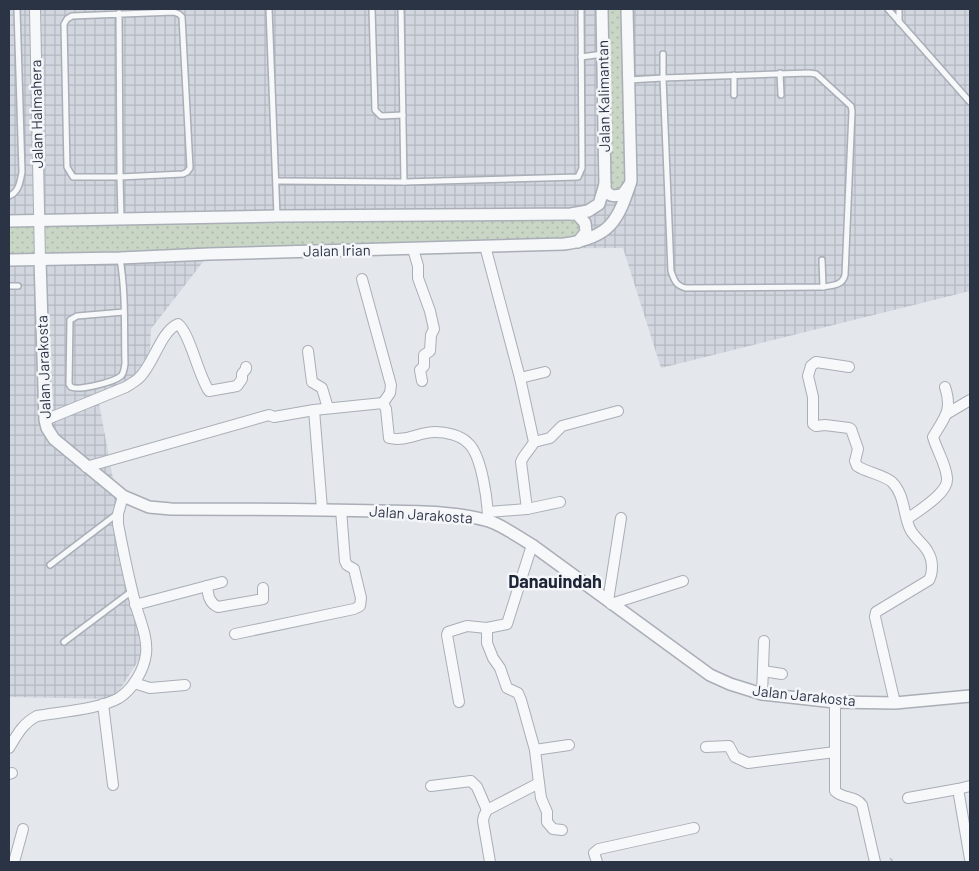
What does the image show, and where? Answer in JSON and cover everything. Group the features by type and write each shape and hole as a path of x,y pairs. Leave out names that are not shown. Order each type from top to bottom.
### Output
{"street":[{"name":"Jalan Halmahera","path":"35,9 40,260"},
{"name":"Jalan Kalimantan","path":"602,9 605,184"},
{"name":"Jalan Kalimantan","path":"627,9 631,181"},
{"path":"605,184 606,191 615,196 623,194 631,181"},
{"name":"Jalan Irian","path":"9,260 564,244 578,242 605,230 614,222 623,206 631,181"},
{"path":"572,214 588,211 599,204 605,184"},
{"path":"9,221 277,216 577,214 585,223 586,232 578,242"},
{"path":"485,246 520,378 534,442 523,456 521,462 527,509"},
{"path":"412,249 418,266 418,278 430,311 434,329 431,335 430,351 424,355 424,366 420,370 422,381"},
{"name":"Jalan Jarakosta","path":"40,260 45,420 47,428 54,439 86,467 123,496 136,503 148,507 171,509 322,509 488,516 532,545 710,675 730,684 762,694 835,702 895,703 970,696"},
{"path":"86,467 263,416 383,403 390,393 391,385 362,279"},
{"path":"45,420 126,387 140,378 168,332 178,324 184,330 199,372 209,391 237,386 242,379 242,374 246,367"},
{"path":"308,351 312,382 322,388 328,408"},
{"path":"849,367 816,362 811,366 808,376 813,397 813,424 816,426 825,425 849,428 858,449 855,461 857,466 891,481 902,500 912,534 930,554 932,566 929,580 876,612 875,618 895,703"},
{"path":"520,378 545,372"},
{"path":"946,387 949,400 948,413"},
{"path":"907,519 947,487 948,480 945,469 933,437 948,413 970,400"},
{"path":"383,403 386,410 389,438 400,439 420,434 445,433 468,443 474,451 480,467 488,516 560,502"},
{"path":"314,410 322,509"},
{"path":"534,442 550,438 562,426 618,410"},
{"path":"9,748 25,724 37,716 104,704 118,698 134,682 142,668 146,653 142,625 135,605 118,524 118,514 123,496"},
{"path":"235,634 354,609 360,606 361,598 354,569 347,565 344,560 341,510"},
{"path":"621,518 610,602 683,581"},
{"path":"459,702 448,633 449,631 467,626 487,628 507,624 532,545"},
{"path":"135,605 222,582"},
{"path":"207,586 210,600 218,607 263,599 263,588"},
{"path":"487,628 487,643 493,658 500,668 507,688 518,693 535,750 541,798 548,813 547,822 553,829 562,830"},
{"path":"762,694 764,641"},
{"path":"763,671 782,674"},
{"path":"134,682 150,688 185,685"},
{"path":"835,702 835,791 838,794 859,800 862,805 875,862"},
{"path":"104,704 113,785"},
{"path":"535,750 569,745"},
{"path":"706,746 729,746 735,757 748,763 835,752"},
{"path":"431,786 470,781 477,787 487,810"},
{"path":"490,862 483,821 487,810 539,783"},
{"path":"908,798 970,786"},
{"path":"958,789 970,859"},
{"path":"597,862 594,853 599,849 694,828"},
{"path":"14,862 23,830"}],"lane":[{"path":"9,196 16,192 20,184 22,172 17,9"},
{"path":"269,9 277,216"},
{"path":"372,9 375,110 381,116 403,115"},
{"path":"401,9 404,182"},
{"path":"276,181 404,182 578,177 582,168 580,9"},
{"path":"888,9 970,102"},
{"path":"899,9 899,22"},
{"path":"174,12 182,17 190,168 188,172 183,174 120,177 73,177 68,172 64,24 72,16 174,12"},
{"path":"119,13 121,219"},
{"path":"581,57 603,54"},
{"path":"629,80 663,78 734,75 816,74 846,101 852,111 845,275 843,282 823,287 686,288 679,286 673,279 671,271 663,78 663,54"},
{"path":"780,74 781,95"},
{"path":"734,75 734,95"},
{"path":"120,258 124,312 125,364 121,376 117,379 80,389 71,388 69,384 70,320 77,316 124,312"},
{"path":"822,260 823,287"},
{"path":"9,286 18,286"},
{"path":"50,565 118,514"},
{"path":"64,642 132,590"}],"path":[{"path":"890,858 893,862"}],"shaded area":[{"path":"9,9 970,9 970,291 661,368 623,248 413,249 209,254 151,329 149,373 98,398 145,650 114,699 9,697"}],"green space":[{"path":"602,9 627,9 626,190 609,194"},
{"path":"583,219 578,242 9,260 9,221"}],"district":[{"name":"Danauindah","path":"555,582"}]}
